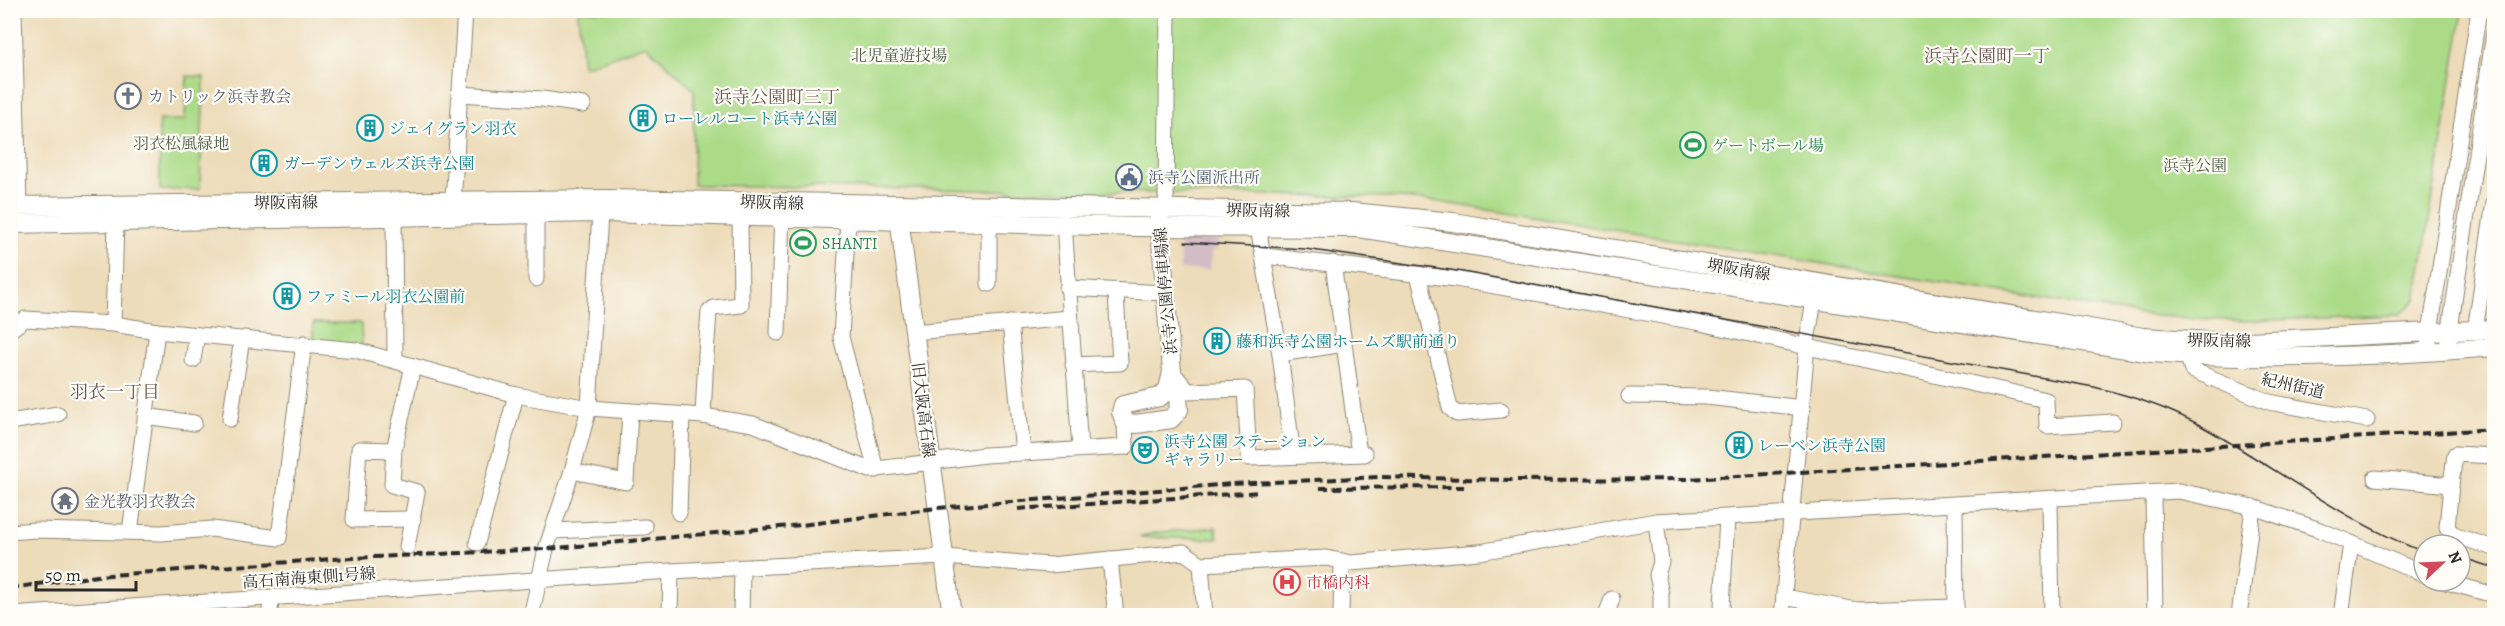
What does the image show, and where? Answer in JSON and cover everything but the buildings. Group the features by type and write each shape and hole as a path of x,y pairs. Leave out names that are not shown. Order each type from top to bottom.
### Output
{"main road":[{"name":"堺阪南線","path":"15,206 450,208 617,199 782,210 898,213 1320,211 1407,215 1816,290 2105,347 2188,356 2427,352 2494,347"},
{"name":"堺阪南線","path":"10,224 394,216 450,208 536,214 600,213 740,217 782,210 848,220 898,213 989,223 1064,224 1162,211 1258,227 1387,231 2143,337 2227,342 2494,329"},
{"name":"浜寺公園停車場線","path":"1162,211 1165,293 1172,372 1168,389 1160,397 1123,405 1121,412 1125,422 1136,424 1171,419 1178,414 1178,384 1172,372"},
{"name":"旧大阪高石線","path":"898,213 952,615"}],"street":[{"path":"14,10 15,206"},
{"path":"450,208 454,188 465,10"},
{"path":"1162,211 1168,10"},
{"path":"2427,352 2428,333 2479,10"},
{"path":"2447,351 2494,33"},
{"path":"459,94 542,99 583,105"},
{"path":"2475,331 2494,202"},
{"path":"778,333 782,210"},
{"path":"531,615 538,580 589,408 600,213"},
{"path":"536,214 536,279"},
{"path":"394,216 395,360"},
{"path":"703,416 709,312 714,308 741,305 740,217"},
{"path":"848,220 841,337 876,470"},
{"path":"113,324 116,222"},
{"path":"989,223 989,284"},
{"path":"1064,224 1080,449"},
{"path":"1258,227 1265,256 1280,354 1293,456"},
{"path":"1265,256 1333,262 1418,274 1685,320 1807,345 2046,400 2047,426 2113,422"},
{"path":"1172,372 1188,391 1245,389 1249,458 1362,454 1333,262"},
{"path":"1418,274 1450,408 1457,414 1501,410"},
{"path":"1068,288 1165,293"},
{"path":"1782,615 1803,408 1807,345 1816,290"},
{"path":"1073,365 1120,363 1116,292"},
{"path":"914,332 1069,318"},
{"path":"10,330 26,319 113,324 157,331 304,343 356,350 516,395 589,408 703,416 753,424 870,470 1023,453 1126,447 1125,422"},
{"path":"1010,323 1023,453"},
{"path":"130,532 157,331"},
{"path":"193,360 197,334"},
{"path":"230,419 239,402 245,338"},
{"path":"10,532 212,529 279,538 304,343"},
{"path":"1280,354 1344,344"},
{"name":"紀州街道","path":"2188,356 2192,370 2269,402 2367,420"},
{"path":"406,547 417,492 392,485 394,450 413,366"},
{"path":"477,543 516,395"},
{"path":"1629,396 1707,398 1803,408"},
{"path":"572,471 626,482 630,411"},
{"path":"10,422 58,414"},
{"path":"679,513 682,415"},
{"path":"145,416 194,423"},
{"path":"394,450 359,450 354,520 413,519"},
{"path":"2494,456 2455,454 2446,528 2456,536 2494,548"},
{"path":"2375,478 2451,485"},
{"path":"1205,615 1201,564 1308,558 1351,563 1479,552 1656,521 2050,501 2179,491 2253,507 2351,543 2412,569"},
{"path":"2153,493 2155,615"},
{"path":"2050,501 2052,615"},
{"path":"1784,597 1857,610 1956,611 1954,506"},
{"path":"2239,615 2253,507"},
{"path":"1722,607 1727,518"},
{"path":"1656,521 1660,562 1657,575 1661,594 1661,615"},
{"path":"553,531 645,527"},
{"path":"2342,615 2351,543"},
{"name":"高石南海東側1号線","path":"10,615 671,571 944,558 1050,565 1184,552 1201,564"},
{"path":"1110,559 1116,615"},
{"path":"1341,615 1342,561"},
{"path":"741,615 742,568"},
{"path":"670,615 671,571"},
{"path":"2472,589 2494,595"},
{"path":"269,615 272,597"},
{"path":"1606,615 1612,598"}],"shaded area":[{"path":"1183,240 1218,240 1217,250 1212,250 1209,270 1180,270 1180,245"}],"green space":[{"name":"浜寺公園","path":"578,11 2463,11 2416,300 2399,315 2245,321 2142,315 1433,201 1388,197 693,185 694,90 646,45 583,67"},
{"name":"羽衣松風緑地","path":"187,76 204,77 200,189 160,190 159,120 185,120"},
{"path":"313,323 361,323 362,349 313,340"},
{"path":"1216,527 1218,539 1139,537 1154,533"}],"tram line":[{"path":"1185,242 1305,249 1457,271 2094,387 2151,403 2192,421 2339,510 2412,547"},
{"path":"2472,561 2494,568"}],"railway":[{"path":"10,588 97,576 332,559 546,549 801,525 937,508 1231,484 1379,477 1510,480 1689,479 2494,429"},
{"path":"1320,488 1464,487"},
{"path":"1018,509 1260,492"}],"place":[{"name":"カトリック浜寺教会","path":"128,96"},
{"name":"ローレルコート浜寺公園","path":"643,118"},
{"name":"ジェイグラン羽衣","path":"370,128"},
{"name":"ゲートボール場","path":"1693,145"},
{"name":"ガーデンウェルズ浜寺公園","path":"264,163"},
{"name":"浜寺公園派出所","path":"1129,177"},
{"name":"SHANTI","path":"803,243"},
{"name":"ファミール羽衣公園前","path":"287,296"},
{"name":"藤和浜寺公園ホームズ駅前通り","path":"1217,341"},
{"name":"レーベン浜寺公園","path":"1739,445"},
{"name":"浜寺公園 ステーション ギャラリー","path":"1145,450"},
{"name":"金光教羽衣教会","path":"65,501"},
{"name":"市橋内科","path":"1287,582"}],"district":[{"name":"浜寺公園町一丁","path":"1987,56"},
{"name":"浜寺公園町三丁","path":"777,97"},
{"name":"羽衣一丁目","path":"115,392"}],"park label":[{"name":"北児童遊技場","path":"899,55"}]}
